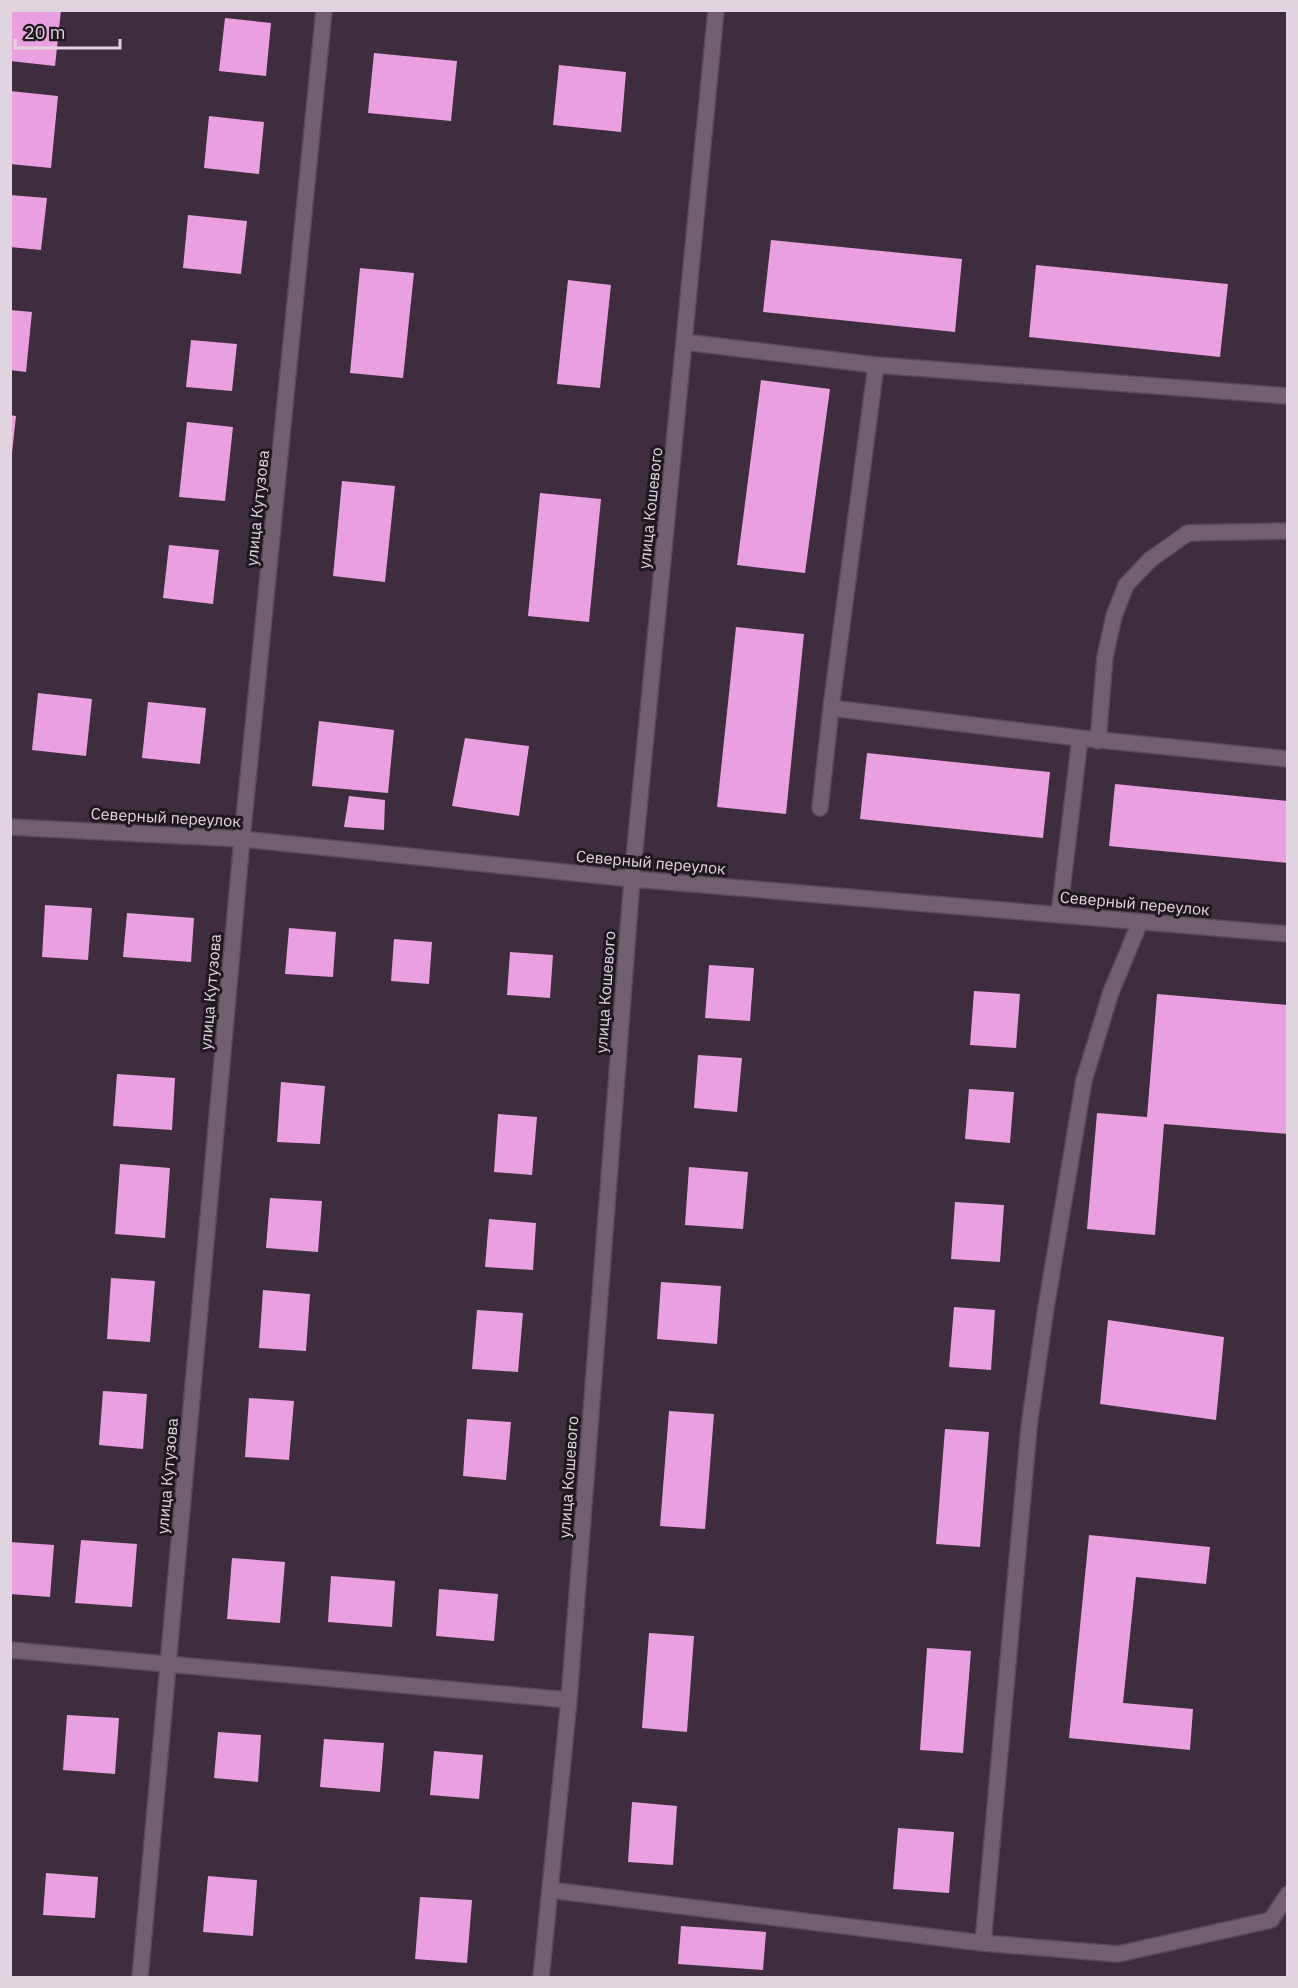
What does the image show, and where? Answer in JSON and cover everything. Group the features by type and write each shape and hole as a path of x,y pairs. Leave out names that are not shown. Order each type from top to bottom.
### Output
{"street":[{"name":"улица Кутузова","path":"140,1977 242,839 324,10"},
{"name":"улица Кошевого","path":"541,1977 569,1700 632,879 716,10"},
{"path":"684,342 876,365 1287,396"},
{"path":"820,808 876,365"},
{"path":"1098,741 1105,657 1114,616 1126,585 1151,559 1188,533 1287,531"},
{"path":"831,708 1098,741 1287,759"},
{"path":"1059,915 1080,738"},
{"name":"Северный переулок","path":"10,827 242,839 632,879 1287,934"},
{"path":"983,1943 1029,1427 1048,1290 1084,1080 1111,992 1140,922"},
{"path":"10,1650 569,1700"},
{"path":"550,1890 983,1943 1118,1954 1271,1920 1287,1894"}],"building":[{"path":"10,10 61,10 55,66 10,61"},
{"path":"225,18 271,23 266,76 219,71"},
{"path":"374,53 457,61 451,121 368,113"},
{"path":"559,65 626,72 621,132 553,125"},
{"path":"10,91 58,96 51,168 10,164"},
{"path":"209,116 264,122 259,174 204,168"},
{"path":"10,195 47,198 41,250 10,247"},
{"path":"188,215 247,221 241,274 183,268"},
{"path":"771,240 962,259 955,332 763,312"},
{"path":"1036,265 1228,284 1220,357 1029,337"},
{"path":"360,268 414,273 403,378 350,373"},
{"path":"568,280 611,285 600,388 557,384"},
{"path":"10,310 32,312 26,372 10,370"},
{"path":"191,340 237,344 232,391 186,387"},
{"path":"761,380 830,389 805,573 737,565"},
{"path":"10,415 16,416 12,453 10,453"},
{"path":"187,422 233,427 225,501 179,497"},
{"path":"342,481 395,486 385,582 333,576"},
{"path":"540,493 601,499 589,622 528,616"},
{"path":"169,545 219,550 213,604 163,598"},
{"path":"736,627 804,634 786,814 717,807"},
{"path":"38,693 92,699 86,756 32,750"},
{"path":"148,702 206,708 200,764 142,758"},
{"path":"319,721 394,730 388,793 312,786"},
{"path":"465,738 529,746 519,816 452,806"},
{"path":"867,753 1050,772 1043,838 860,819"},
{"path":"1115,784 1288,801 1288,863 1109,846"},
{"path":"349,796 385,800 384,830 344,827"},
{"path":"45,905 92,908 88,960 42,957"},
{"path":"127,913 194,918 191,962 123,957"},
{"path":"289,928 336,932 333,977 285,974"},
{"path":"394,939 432,942 429,984 391,981"},
{"path":"510,952 553,955 550,998 507,995"},
{"path":"709,965 754,968 750,1021 705,1018"},
{"path":"974,991 1020,994 1016,1048 970,1045"},
{"path":"1157,994 1288,1005 1288,1134 1164,1124 1155,1235 1087,1229 1097,1113 1147,1117"},
{"path":"698,1055 742,1058 737,1112 694,1108"},
{"path":"117,1074 175,1078 172,1130 113,1126"},
{"path":"281,1082 325,1086 320,1144 277,1142"},
{"path":"969,1089 1014,1092 1010,1143 965,1139"},
{"path":"498,1114 537,1117 532,1175 494,1172"},
{"path":"120,1164 170,1168 165,1238 115,1234"},
{"path":"689,1167 748,1172 743,1229 685,1225"},
{"path":"270,1198 322,1201 318,1252 266,1248"},
{"path":"955,1202 1004,1205 1000,1262 951,1259"},
{"path":"489,1219 536,1223 533,1270 485,1267"},
{"path":"111,1278 155,1281 150,1342 107,1339"},
{"path":"661,1282 721,1286 717,1344 657,1339"},
{"path":"263,1290 310,1294 306,1351 259,1348"},
{"path":"954,1307 995,1310 991,1370 949,1367"},
{"path":"477,1310 523,1313 518,1372 472,1369"},
{"path":"1108,1320 1224,1337 1216,1420 1100,1404"},
{"path":"103,1391 147,1394 143,1449 99,1445"},
{"path":"249,1398 294,1401 289,1460 245,1457"},
{"path":"669,1411 714,1414 705,1529 660,1526"},
{"path":"467,1419 511,1422 506,1480 463,1476"},
{"path":"945,1429 989,1432 980,1547 936,1544"},
{"path":"1089,1535 1210,1547 1206,1584 1136,1577 1123,1703 1193,1709 1190,1750 1069,1738"},
{"path":"81,1540 137,1544 132,1607 75,1603"},
{"path":"10,1542 54,1545 50,1597 10,1594"},
{"path":"232,1558 285,1562 280,1623 227,1619"},
{"path":"331,1576 395,1581 392,1627 328,1622"},
{"path":"439,1589 498,1594 494,1641 436,1636"},
{"path":"649,1633 694,1636 687,1732 642,1728"},
{"path":"927,1648 971,1651 963,1753 920,1750"},
{"path":"67,1715 119,1718 115,1774 63,1770"},
{"path":"218,1732 261,1735 258,1782 214,1778"},
{"path":"324,1739 384,1743 380,1792 320,1787"},
{"path":"434,1751 483,1755 479,1799 430,1795"},
{"path":"632,1802 677,1806 673,1865 628,1862"},
{"path":"898,1828 954,1832 949,1893 893,1889"},
{"path":"46,1873 98,1877 95,1918 43,1915"},
{"path":"208,1876 257,1880 253,1936 203,1932"},
{"path":"420,1897 472,1900 467,1963 415,1959"},
{"path":"681,1926 766,1932 763,1970 678,1964"}]}
